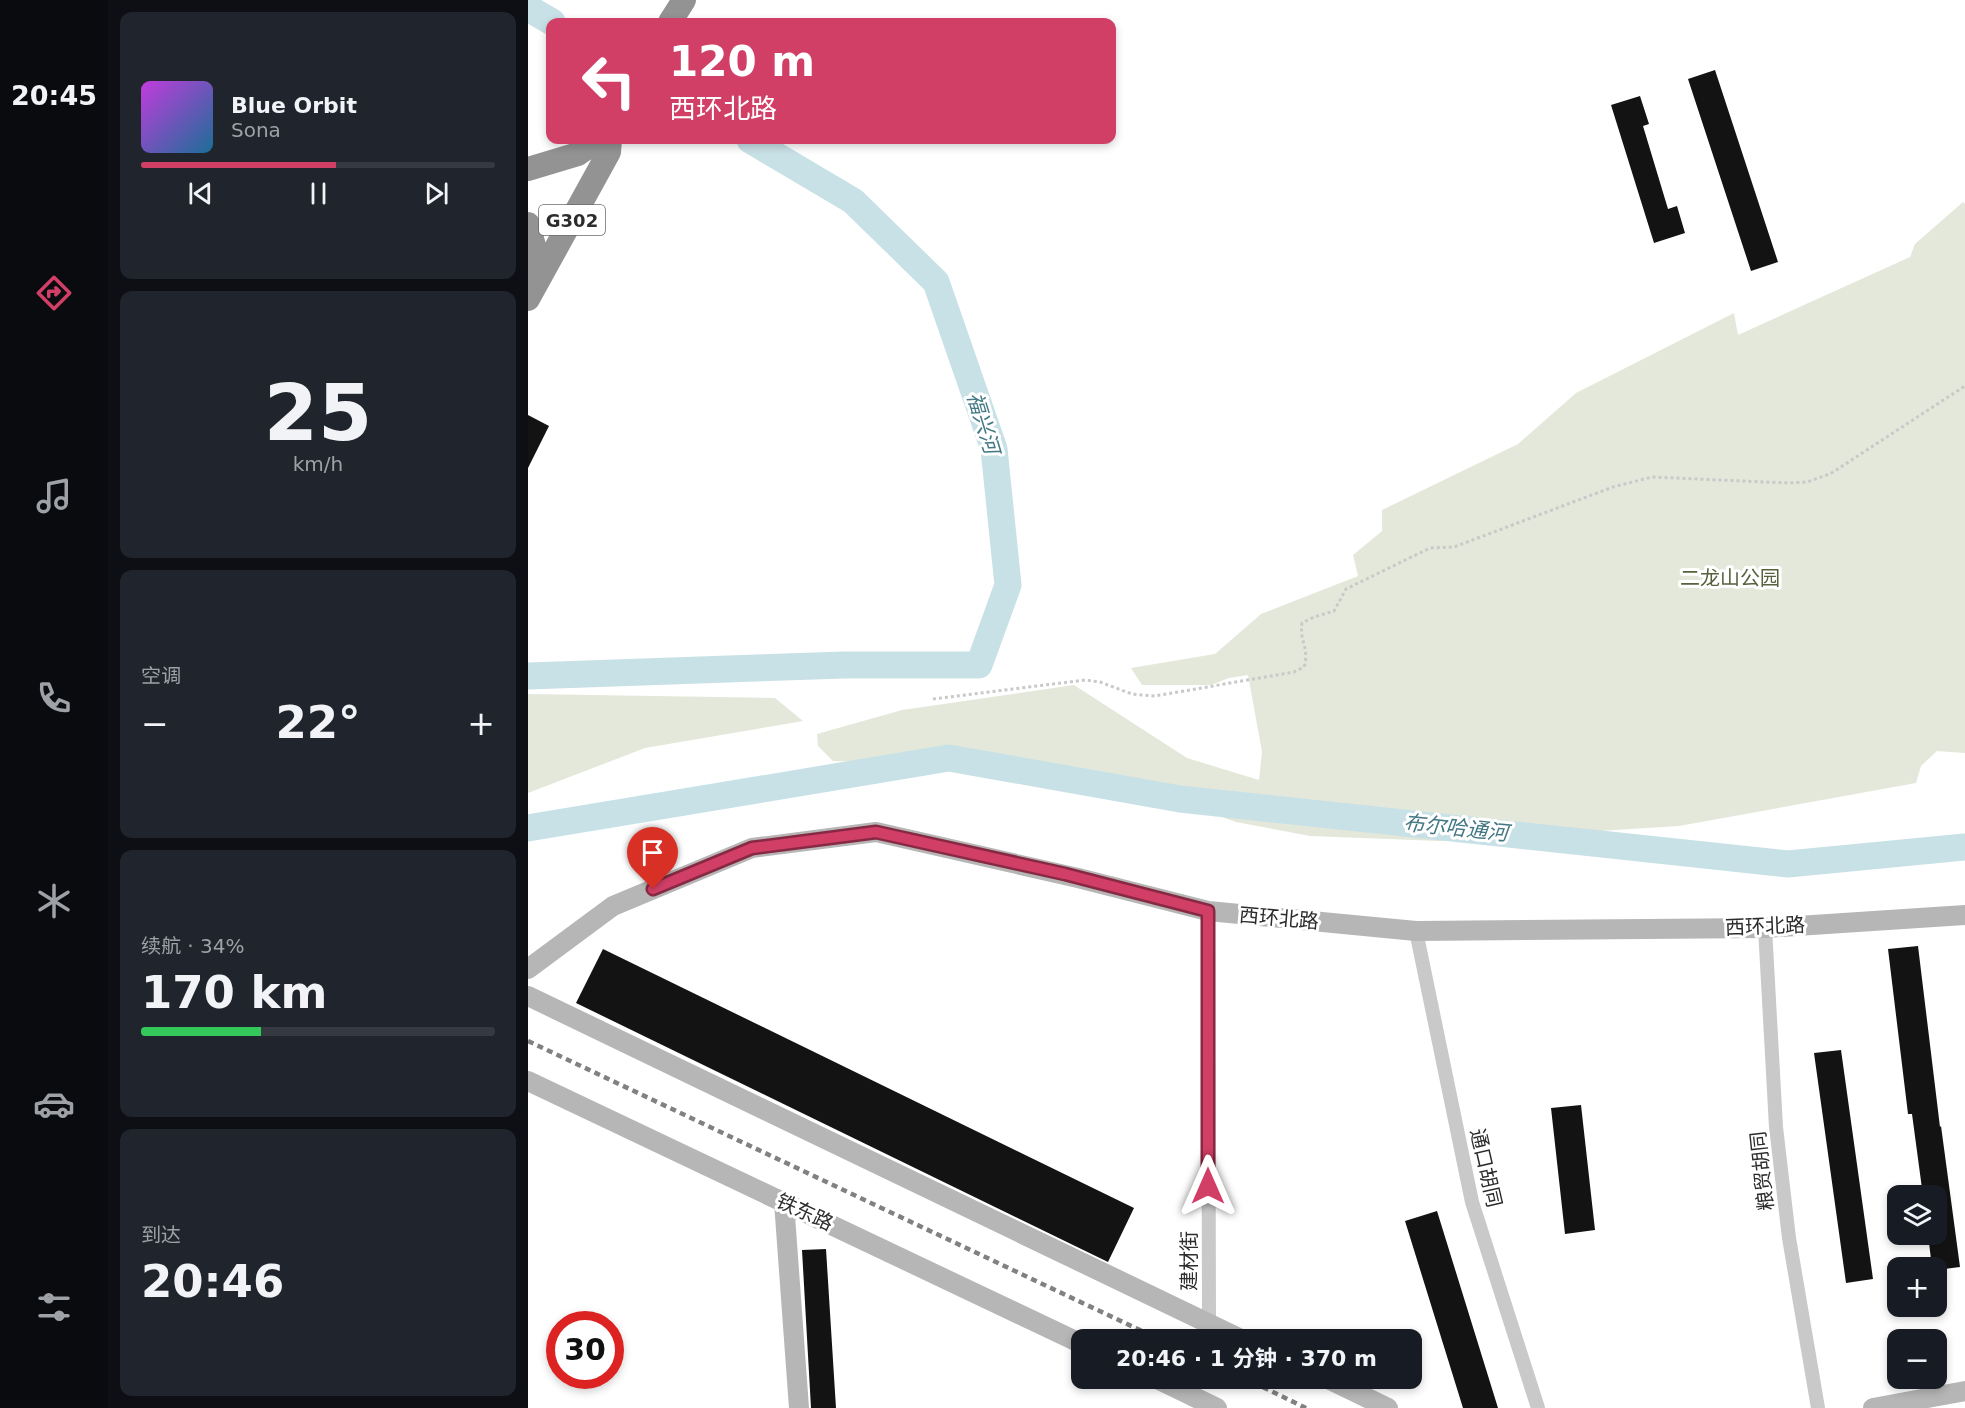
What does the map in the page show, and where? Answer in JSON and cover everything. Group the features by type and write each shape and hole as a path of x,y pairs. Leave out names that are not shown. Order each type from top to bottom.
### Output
{"highway":[{"path":"673,18 684,0"},
{"path":"528,169 578,154 592,144"},
{"name":"G302","path":"533,291 609,152 610,144"},
{"path":"528,224 534,246 533,291"}],"street":[{"name":"西环北路","path":"528,969 613,906 752,848 876,832 1070,876 1208,911 1416,931 1765,928 1965,915"},
{"name":"建材街","path":"1208,911 1209,1323"},
{"name":"粮贸胡同","path":"1765,928 1779,1149 1789,1238 1818,1408"},
{"name":"通口胡同","path":"1416,931 1472,1202 1538,1408"},
{"path":"528,996 1221,1329"},
{"name":"铁东路","path":"528,1081 1071,1339"},
{"path":"784,1202 798,1408"},
{"path":"1178,1389 1217,1408"},
{"path":"1349,1389 1388,1408"},
{"path":"1873,1408 1965,1391"}],"path":[{"path":"933,699 1084,680 1100,682 1132,694 1155,696 1294,672 1304,667 1308,655 1301,634 1302,623 1334,611 1346,589 1430,548 1454,547 1613,487 1652,477 1807,482 1830,474 1965,386"}],"green space":[{"name":"二龙山公园","path":"1963,202 1965,204 1965,753 1937,751 1921,766 1916,783 1679,826 1439,841 1310,836 1236,822 1088,771 833,761 818,746 817,734 902,710 1074,685 1187,758 1259,780 1262,752 1248,675 1229,678 1211,685 1142,685 1131,668 1215,654 1261,614 1358,576 1353,555 1382,531 1382,510 1518,444 1576,393 1734,313 1738,335 1910,257 1915,244"},
{"path":"528,694 775,698 803,721 645,748 528,793"}],"building":[{"path":"1715,70 1778,262 1751,271 1688,79"},
{"path":"1640,96 1649,124 1643,126 1668,209 1677,206 1685,233 1654,243 1611,105"},
{"path":"528,415 549,426 528,468"},
{"path":"1918,946 1960,1267 1947,1269 1947,1257 1931,1257 1929,1245 1947,1245 1947,1185 1922,1185 1912,1114 1908,1114 1888,949"},
{"path":"603,949 1134,1208 1108,1262 576,1003"},
{"path":"1841,1050 1873,1279 1846,1283 1814,1053"},
{"path":"1581,1105 1595,1230 1565,1234 1551,1108"},
{"path":"1437,1211 1498,1408 1463,1408 1405,1221"},
{"path":"826,1249 836,1408 811,1408 802,1250"}],"waterway":[{"name":"福兴河","path":"528,8 546,18"},
{"name":"福兴河","path":"528,676 844,665 979,665 1008,585 994,449 936,282 853,201 757,144"},
{"name":"布尔哈通河","path":"528,828 949,758 1180,799 1788,864 1965,847"}],"railway":[{"path":"528,1041 1138,1329"},
{"path":"1267,1389 1306,1408"}],"route":[{"path":"653,889 752,848 876,832 1065,874 1208,911 1208,1186"}]}
